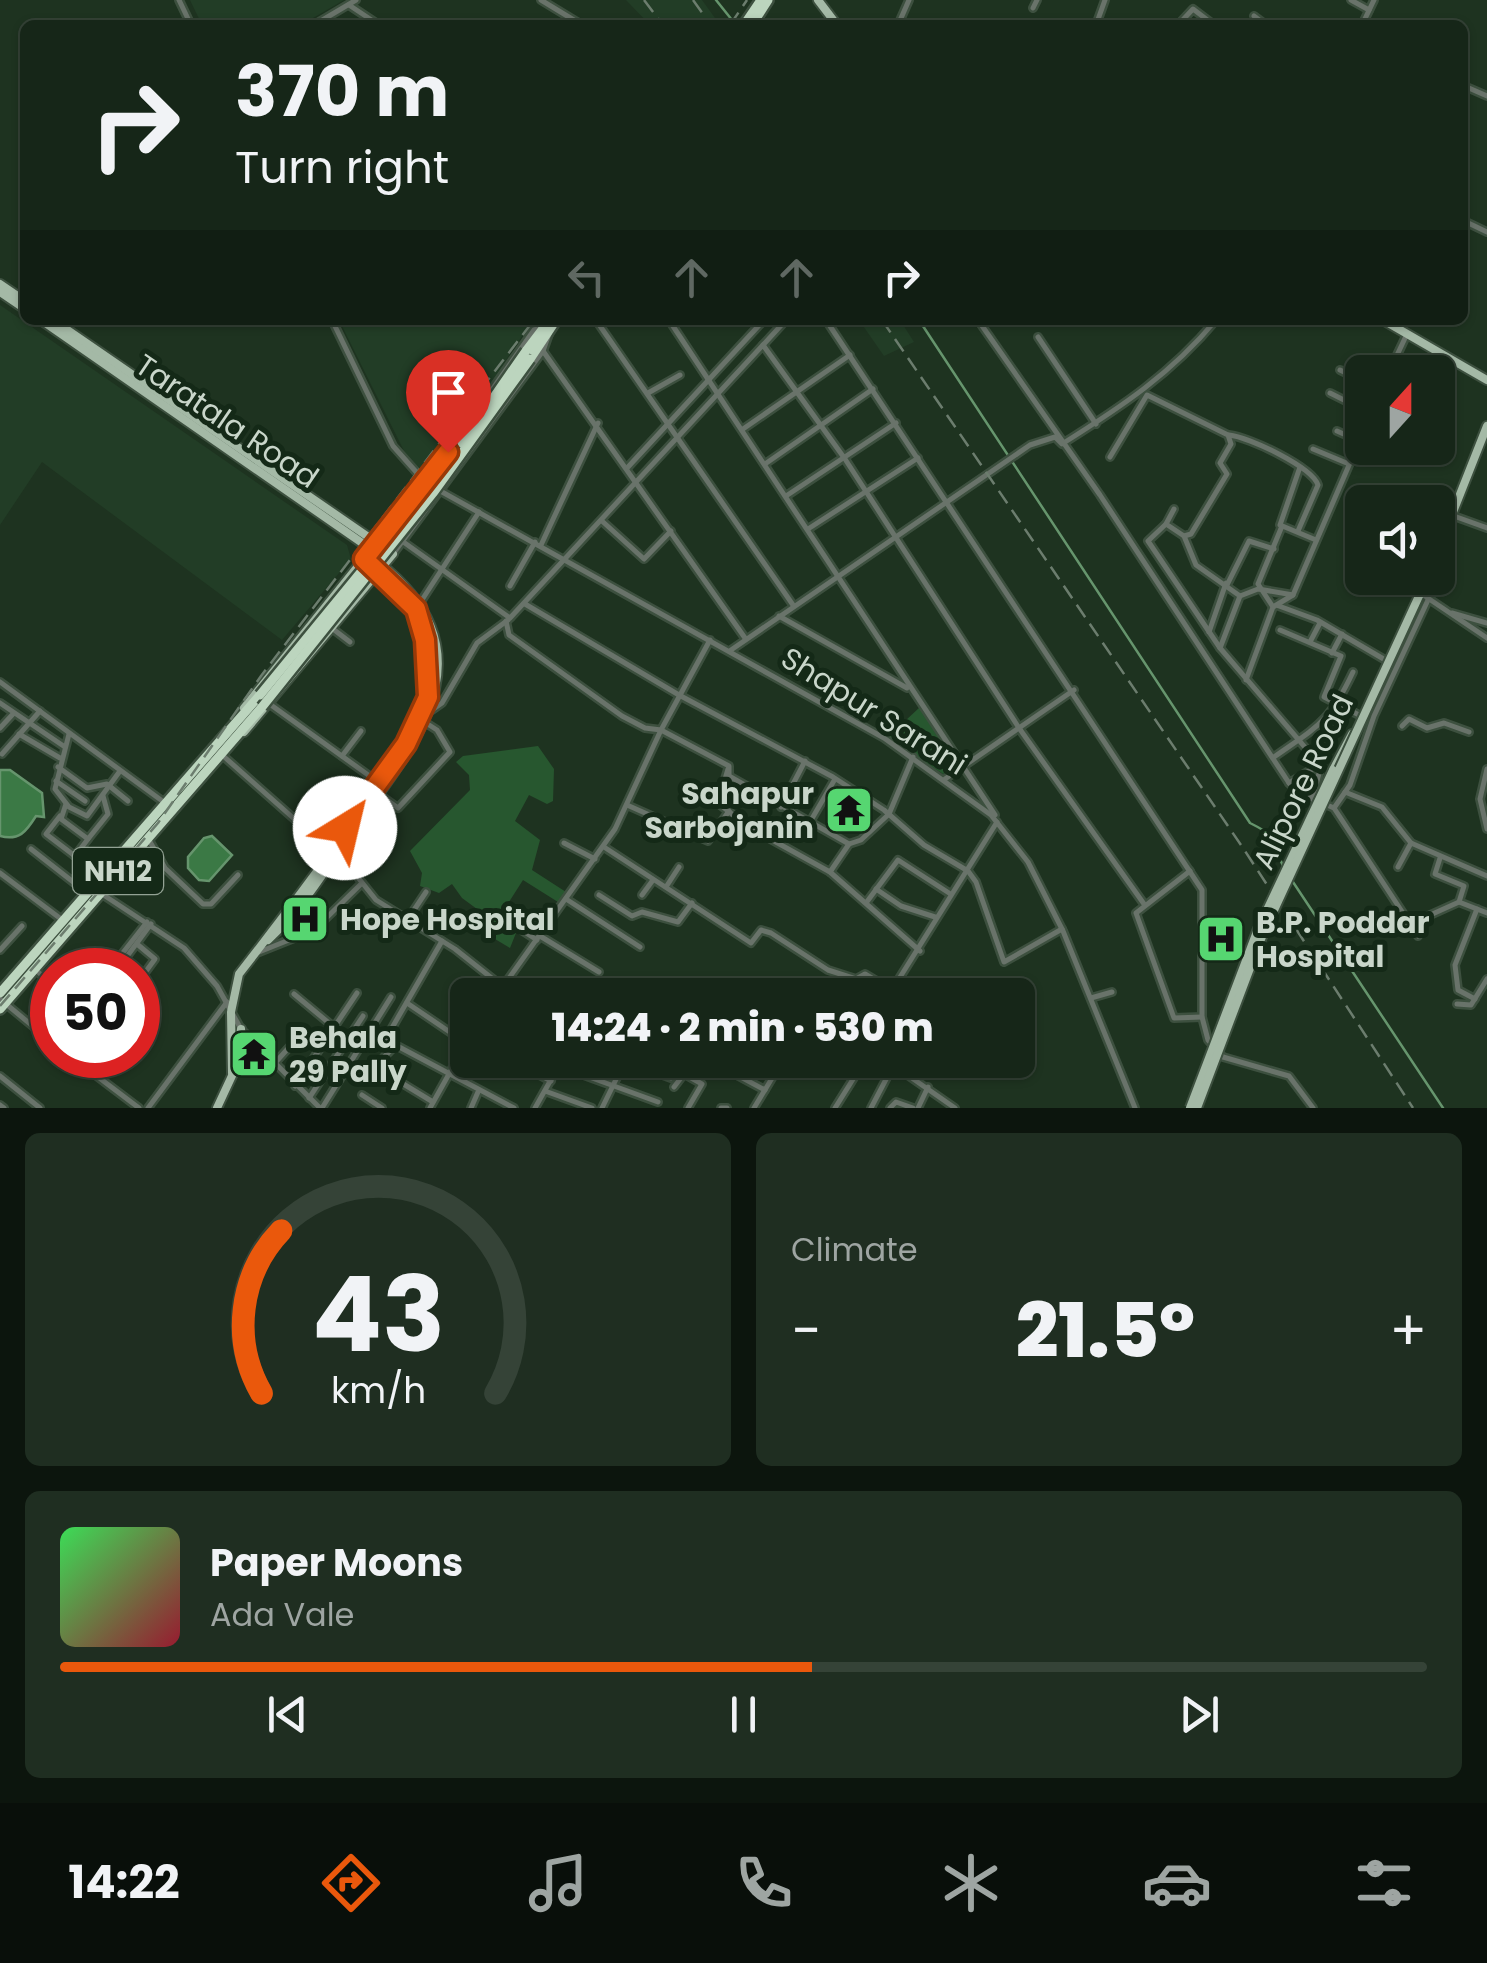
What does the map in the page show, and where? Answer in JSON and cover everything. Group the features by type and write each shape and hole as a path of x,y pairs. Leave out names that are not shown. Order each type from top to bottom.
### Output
{"highway":[{"name":"NH12","path":"1,998 63,921 147,838 235,733 260,695 431,487 550,325"},
{"name":"NH12","path":"235,733 266,706 433,493 528,355"},
{"name":"NH12","path":"50,948 165,803 219,752"},
{"name":"NH12","path":"1,998 30,972"}],"main road":[{"path":"818,0 833,20"},
{"name":"Taratala Road","path":"48,325 370,552"},
{"path":"60,325 386,563 419,606 430,652 432,710 426,723 239,974 229,1007 232,1073"},
{"path":"1392,325 1487,380"},
{"path":"1455,507 1487,426"},
{"path":"370,552 386,563"},
{"path":"235,733 249,701 370,552"},
{"path":"266,706 386,563"},
{"name":"Alipore Road","path":"1194,1108 1252,942 1421,595"},
{"name":"Alipore Road","path":"1194,1108 1263,934 1421,595"},
{"path":"381,788 424,710 430,652"},
{"path":"217,1108 238,1065 240,1028"}],"street":[{"path":"322,20 356,0"},
{"path":"541,0 574,20"},
{"path":"1032,8 1037,0"},
{"path":"1183,20 1198,0"},
{"path":"1352,0 1369,10"},
{"path":"1364,20 1374,0"},
{"path":"348,5 371,20"},
{"path":"1193,9 1207,20"},
{"path":"1254,16 1259,20"},
{"name":"Shapur Sarani","path":"334,325 393,446 426,483 731,650 913,758 997,822 1028,862 1062,929 1135,1108"},
{"path":"370,552 426,483 534,330 550,325 551,340 386,563"},
{"path":"599,325 793,605"},
{"path":"673,325 997,822 901,978"},
{"path":"750,325 754,331"},
{"path":"628,467 759,325"},
{"path":"432,710 442,704 482,636 525,604 781,325"},
{"path":"829,325 1074,690 1202,890 1202,1018 1208,1040 1223,1056 1289,1076 1313,1108"},
{"path":"981,325 1290,782 1312,800 1334,808 1418,936"},
{"path":"1062,444 1159,381 1211,325"},
{"path":"1397,355 1407,334"},
{"path":"1038,337 1096,424"},
{"path":"763,345 844,459 1019,728 1144,904"},
{"path":"543,351 598,423 745,638"},
{"path":"743,429 850,355"},
{"path":"1340,370 1345,372"},
{"path":"648,394 680,374"},
{"path":"766,464 873,389"},
{"path":"1330,392 1345,400"},
{"path":"1110,457 1147,395 1228,435 1248,439 1314,474 1318,485 1298,532"},
{"path":"510,586 538,543 598,423"},
{"path":"786,496 896,423"},
{"path":"1337,431 1345,433"},
{"path":"1184,536 1191,534 1224,479 1220,463 1230,444 1228,435"},
{"path":"731,650 1015,454 1055,437 1062,444"},
{"path":"1313,449 1345,462"},
{"path":"808,530 919,457"},
{"path":"1246,680 1276,606 1293,595 1349,465"},
{"path":"1258,590 1300,467"},
{"path":"1174,509 1166,524 1148,541 1220,648 1319,765 1312,800"},
{"path":"419,606 478,512"},
{"path":"1455,516 1487,528"},
{"path":"602,521 644,559 671,530"},
{"path":"1166,524 1184,536 1196,565 1212,580 1226,584 1240,596"},
{"path":"1282,526 1316,540"},
{"path":"1210,632 1226,584 1249,541 1274,549"},
{"path":"402,542 508,620 509,635 600,702 729,766"},
{"path":"1240,596 1258,590 1293,595"},
{"path":"1258,590 1276,606 1321,622 1387,661"},
{"path":"1334,808 1346,792 1421,595 1487,638"},
{"path":"1220,648 1240,596"},
{"path":"525,604 679,695 806,761 889,814 924,845 968,871 976,882 1004,962 1062,929"},
{"path":"1449,613 1487,623"},
{"path":"778,616 910,690"},
{"path":"1310,642 1321,622"},
{"path":"332,630 350,642"},
{"path":"1280,630 1341,656 1324,698 1360,716"},
{"path":"1332,653 1342,634"},
{"path":"510,978 604,847 710,640"},
{"path":"1274,757 1322,726 1337,707 1352,672"},
{"path":"0,682 165,803"},
{"path":"944,779 1074,690"},
{"path":"0,703 28,726 65,747"},
{"path":"266,706 342,756 381,788 398,808 450,752 438,730 426,723"},
{"path":"2,754 40,711"},
{"path":"0,728 14,714"},
{"path":"1402,726 1410,719 1427,728 1444,723 1469,732"},
{"path":"342,756 361,731"},
{"path":"20,734 60,758"},
{"path":"69,734 56,780 56,793 66,804 85,816 120,771"},
{"path":"219,752 332,854 376,900 442,941 491,978"},
{"path":"830,872 848,844 861,840 889,814 913,758"},
{"path":"781,807 806,761"},
{"path":"1290,782 1319,765"},
{"path":"729,766 730,776 848,844"},
{"path":"729,766 718,803 747,826 830,872 920,951"},
{"path":"58,767 87,788 100,782 128,801"},
{"path":"1487,769 1480,799 1487,828"},
{"path":"810,822 835,779"},
{"path":"56,780 85,801"},
{"path":"1346,792 1382,807 1412,843 1487,876"},
{"path":"75,856 108,814 104,796"},
{"path":"66,804 46,834 88,866"},
{"path":"627,805 708,841 729,811"},
{"path":"60,816 88,839"},
{"path":"147,838 165,868 203,904 211,904 238,875"},
{"path":"564,843 595,859"},
{"path":"1398,867 1412,843"},
{"path":"604,847 752,943 761,930 828,970 856,979 865,974"},
{"path":"31,849 94,893 149,923 197,961 240,1028 321,1108 392,997"},
{"path":"1440,858 1436,874 1464,886 1459,902"},
{"path":"866,902 898,860 950,893"},
{"path":"666,887 679,867"},
{"path":"1190,871 1136,913 1172,1014 1177,1020 1202,1018"},
{"path":"0,873 63,921"},
{"path":"642,895 653,880"},
{"path":"256,952 314,930 362,883"},
{"path":"876,889 901,906 935,917"},
{"path":"407,920 426,892"},
{"path":"600,896 632,916 642,912 678,922 692,902"},
{"path":"566,899 640,946"},
{"path":"1428,916 1459,902 1487,913"},
{"path":"1475,999 1458,990 1455,974 1477,908"},
{"path":"503,918 600,972"},
{"path":"133,948 149,923"},
{"path":"127,948 149,923"},
{"path":"0,950 22,926"},
{"path":"385,1040 442,941"},
{"path":"136,944 141,948"},
{"path":"865,974 871,978"},
{"path":"863,978 865,974"},
{"path":"1458,1004 1471,1004 1487,979"},
{"path":"1091,998 1112,992"},
{"path":"294,994 336,1028"},
{"path":"296,1086 357,994"},
{"path":"1,998 30,1023"},
{"path":"407,1003 450,1031"},
{"path":"148,1108 229,1007"},
{"path":"309,1098 363,1016"},
{"path":"372,1032 514,1108"},
{"path":"274,1064 302,1033"},
{"path":"395,1046 384,1057 382,1070 432,1105 450,1072"},
{"path":"674,1087 684,1074 702,1084 688,1108"},
{"path":"0,1076 40,1108"},
{"path":"99,1078 139,1108"},
{"path":"535,1108 550,1080 547,1078"},
{"path":"595,1078 658,1102"},
{"path":"602,1108 617,1078"},
{"path":"741,1078 764,1090"},
{"path":"754,1108 772,1078"},
{"path":"834,1108 853,1078"},
{"path":"871,1108 887,1078"},
{"path":"913,1078 955,1108"},
{"path":"890,1108 896,1102 915,1108 928,1087"},
{"path":"545,1090 592,1108"},
{"path":"471,1108 478,1092"},
{"path":"362,1095 382,1108"}],"shaded area":[{"path":"190,0 344,0 310,20 200,20"},
{"path":"626,0 702,0 716,20 645,20"},
{"path":"0,305 20,319 20,325 29,325 347,545 351,559 282,640 42,462 0,525"},
{"path":"341,325 530,325 434,467 425,471 409,461"},
{"path":"862,325 903,325 914,342 884,356"},
{"path":"920,707 958,765 943,774 888,737"},
{"path":"538,746 554,769 553,801 547,804 529,795 515,821 540,840 532,870 566,892 558,902 523,880 500,916 518,928 510,948 495,939 496,923 462,898 452,884 439,893 420,886 422,873 410,851 470,790 469,775 456,762 463,756"},
{"path":"0,770 10,770 42,793 44,817 36,816 17,836 0,836"},
{"path":"212,836 232,855 209,881 199,880 188,868 188,857 204,838"}],"waterway":[{"path":"716,0 732,20"},
{"path":"922,325 1250,823 1273,838 1283,866"},
{"path":"1293,882 1443,1108"}],"railway":[{"path":"644,0 659,20"},
{"path":"693,0 707,20"},
{"path":"733,20 747,0"},
{"path":"0,1006 158,823 261,676 530,325"},
{"path":"885,325 1243,848 1413,1108"}],"place":[{"name":"Sahapur Sarbojanin","path":"849,810"},
{"name":"Hope Hospital","path":"305,919"},
{"name":"B.P. Poddar Hospital","path":"1221,939"},
{"name":"Behala 29 Pally","path":"254,1054"}],"route":[{"path":"345,828 406,744 428,697 425,640 416,609 364,559 448,452"}]}
